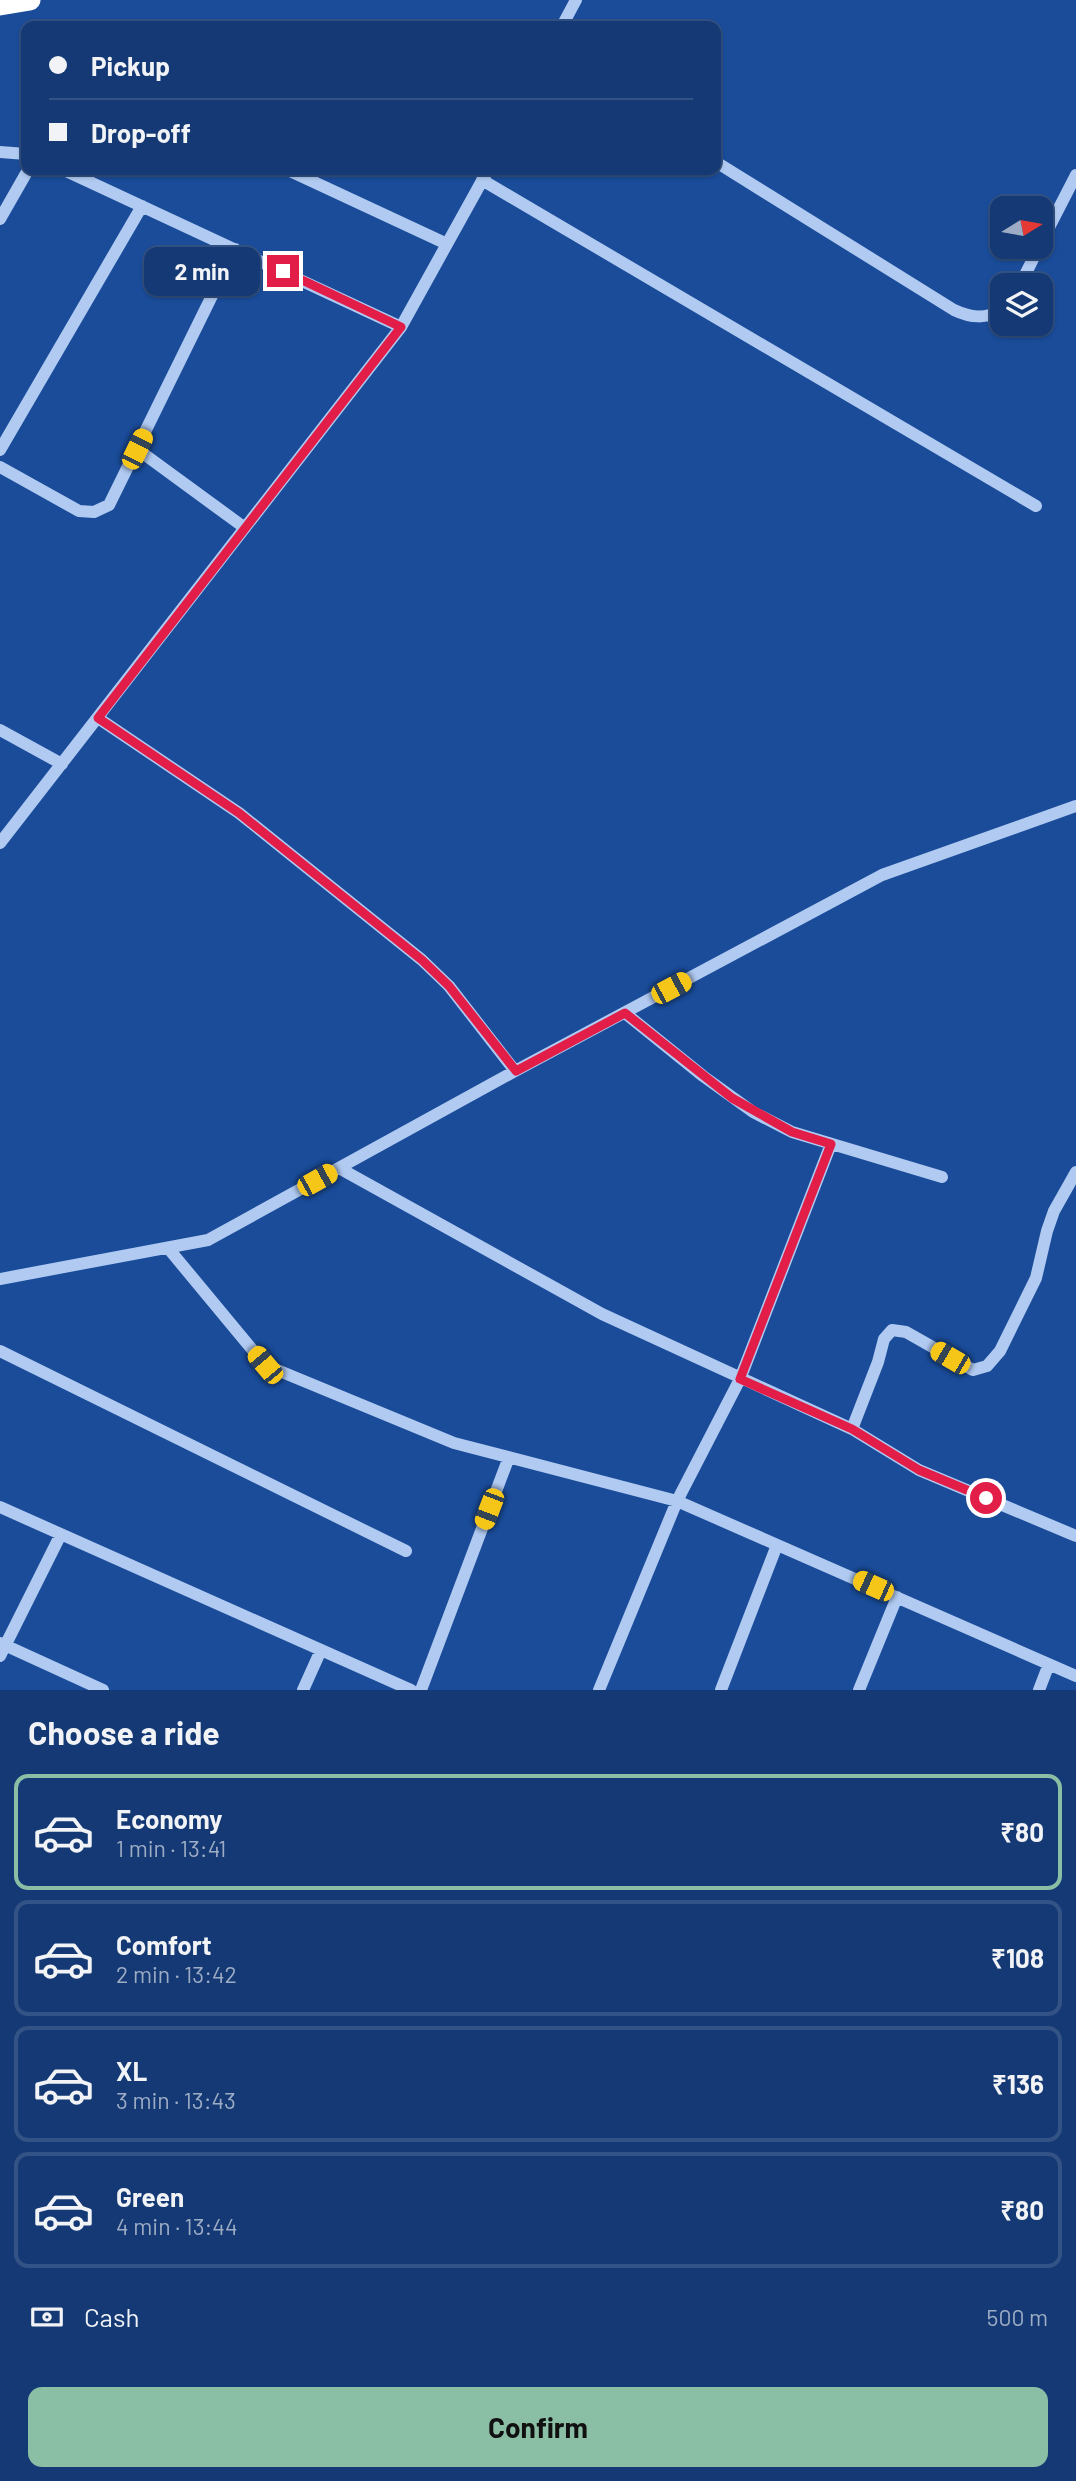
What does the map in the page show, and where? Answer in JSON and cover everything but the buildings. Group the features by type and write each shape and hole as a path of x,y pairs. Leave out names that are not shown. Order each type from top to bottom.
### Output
{"highway":[{"path":"0,5 30,0"}],"street":[{"path":"565,21 576,0"},
{"path":"0,152 21,154"},
{"path":"721,165 954,310 976,317 990,315"},
{"path":"0,219 25,175"},
{"path":"75,175 401,327"},
{"path":"299,175 447,244"},
{"path":"0,843 401,327 485,175 1036,506"},
{"path":"1054,218 1076,175"},
{"path":"0,450 142,206"},
{"path":"0,467 79,511 94,512 109,505 235,249"},
{"path":"137,449 245,528"},
{"path":"98,718 239,813 422,960 449,986 516,1071"},
{"path":"0,730 62,764"},
{"path":"0,1279 208,1240 882,875 1076,806"},
{"path":"625,1013 732,1098 792,1132 942,1177"},
{"path":"599,1690 677,1501 740,1379 831,1144"},
{"path":"339,1168 602,1314 852,1429 919,1470 1076,1536"},
{"path":"852,1429 884,1339 892,1330 906,1332 972,1370 986,1366 1000,1351 1036,1278 1054,1211 1076,1172"},
{"path":"168,1248 265,1365 454,1443 677,1501 1076,1676"},
{"path":"0,1351 406,1551"},
{"path":"421,1690 509,1457"},
{"path":"0,1507 411,1690"},
{"path":"61,1534 2,1648 103,1690"},
{"path":"721,1690 778,1545"},
{"path":"859,1690 897,1597"},
{"path":"303,1690 321,1650"},
{"path":"1039,1690 1049,1664"}],"route":[{"path":"283,271 401,327 98,718 239,813 422,960 449,986 516,1071 625,1013 703,1076 753,1112 792,1132 831,1144 740,1379 852,1429 919,1470 986,1498"}]}
